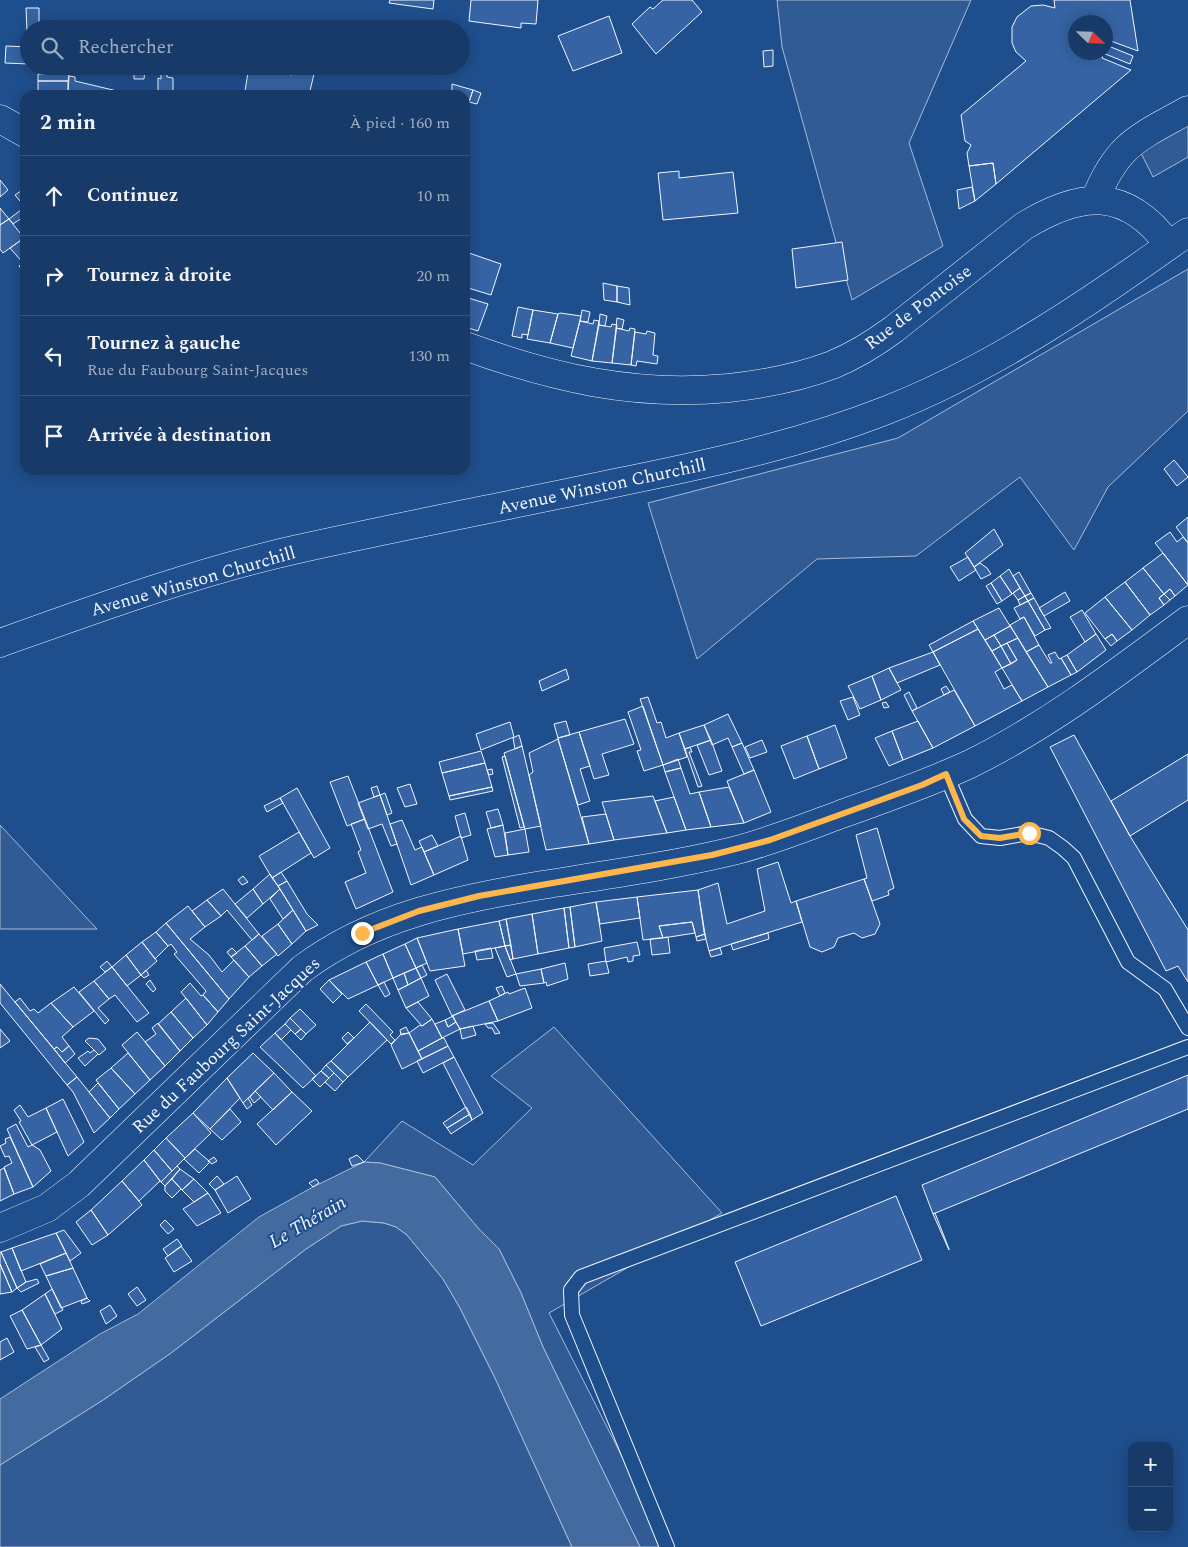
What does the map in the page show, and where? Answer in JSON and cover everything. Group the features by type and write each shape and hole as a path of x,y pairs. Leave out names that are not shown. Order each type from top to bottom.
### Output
{"street":[{"path":"1095,200 1103,178 1110,166 1129,145 1188,110"},
{"path":"0,119 20,130"},
{"name":"Rue de Pontoise","path":"470,348 559,376 614,386 656,390 704,390 778,381 805,375 867,347 894,329 1024,226 1044,213 1061,206 1079,201 1107,200 1120,204 1136,213 1160,233 1179,238"},
{"name":"Avenue Winston Churchill","path":"0,643 150,590 248,561 714,462 794,441 845,425 929,392 994,358 1079,308 1179,238"},
{"name":"Rue du Faubourg Saint-Jacques","path":"0,1228 47,1208 79,1184 302,969 319,956 362,933 419,911 479,896 703,857 749,846 922,785 972,762 1045,722 1093,691 1188,620"}],"lane":[{"path":"946,774 964,819 981,836 1000,838 1029,833 1049,838 1074,858 1128,962 1165,989 1188,1028"},
{"path":"667,1547 572,1315 572,1290 581,1277 1188,1047"}],"shaded area":[{"path":"777,0 971,0 909,143 943,246 852,300 782,47"},
{"path":"1188,122 1188,157 1153,177 1139,149"},
{"path":"1188,269 1188,411 1108,487 1074,550 1020,477 916,556 817,559 697,659 648,503 898,438"},
{"path":"0,825 97,929 0,929"},
{"path":"554,1027 722,1213 549,1313 668,1547 640,1547 543,1347 521,1293 499,1249 478,1228 435,1177 380,1163 364,1162 402,1121 473,1165 532,1108 491,1076"},
{"path":"362,1221 384,1223 396,1227 407,1235 443,1279 460,1308 495,1378 572,1547 0,1547 0,1465 103,1400 171,1353 306,1249 341,1226"}],"water":[{"name":"Le Thérain","path":"364,1162 380,1163 435,1177 478,1228 499,1249 521,1293 543,1347 640,1547 572,1547 495,1378 460,1308 443,1279 407,1235 396,1227 384,1223 362,1221 341,1226 306,1249 171,1353 103,1400 0,1465 0,1399 100,1334 138,1314 259,1217 313,1187"}],"building":[{"path":"390,0 434,0 433,9 389,3"},
{"path":"471,0 538,0 536,24 521,23 521,28 469,20"},
{"path":"663,0 692,0 702,12 656,54 632,24 650,7 653,9"},
{"path":"1054,0 1130,0 1138,51 1113,42 1113,15 1068,15 1068,60 1107,60 1131,70 996,184 993,163 969,166 967,153 971,145 965,141 961,115 1026,61 1016,52 1012,43 1012,27 1017,17 1031,6 1043,5 1055,8"},
{"path":"26,8 39,8 39,20 26,20"},
{"path":"609,16 622,53 573,71 558,36"},
{"path":"6,46 20,47 20,64 5,63"},
{"path":"1113,48 1133,56 1130,64 1113,57"},
{"path":"773,50 773,66 764,67 763,51"},
{"path":"38,75 69,75 68,81 38,81"},
{"path":"134,75 144,75 144,79 134,79"},
{"path":"161,75 173,78 173,90 158,90 158,78 161,79"},
{"path":"248,75 314,75 310,90 245,90"},
{"path":"69,76 75,77 75,81 113,90 68,90"},
{"path":"38,81 68,81 68,90 38,90"},
{"path":"452,84 473,90 470,99 470,90 452,90"},
{"path":"473,90 481,93 477,104 470,102"},
{"path":"993,163 996,184 975,201 969,166"},
{"path":"679,171 679,178 733,172 738,213 663,220 658,173"},
{"path":"0,180 8,190 0,197"},
{"path":"972,187 975,201 959,209 957,190"},
{"path":"20,192 20,201 15,195"},
{"path":"0,208 9,219 0,225"},
{"path":"20,211 20,219 13,224 9,219"},
{"path":"9,219 20,233 20,241 3,253 0,249 0,225"},
{"path":"20,241 20,260 10,248"},
{"path":"842,242 848,280 796,288 792,249"},
{"path":"470,253 501,264 491,295 470,289"},
{"path":"603,283 617,286 617,302 604,300"},
{"path":"617,286 629,288 630,305 617,302"},
{"path":"470,299 488,304 478,331 470,329"},
{"path":"518,307 533,310 528,335 522,334 522,338 512,336"},
{"path":"533,310 558,314 550,343 527,339"},
{"path":"582,310 590,312 588,322 580,321"},
{"path":"558,314 581,316 573,348 550,343"},
{"path":"600,314 607,316 605,326 599,325"},
{"path":"617,318 624,320 622,329 616,328"},
{"path":"594,320 599,321 592,361 571,356 580,321 593,324"},
{"path":"612,324 617,325 612,363 592,361 599,325 611,327"},
{"path":"616,328 629,331 630,328 635,329 631,365 612,363"},
{"path":"647,331 655,333 653,355 658,356 657,364 637,361 636,366 631,365 635,332 646,334"},
{"path":"1174,460 1188,477 1177,486 1164,469"},
{"path":"1188,517 1188,543 1176,527"},
{"path":"994,529 1003,545 974,567 965,553"},
{"path":"1170,532 1177,542 1183,537 1188,543 1188,585 1155,543"},
{"path":"1163,553 1188,585 1175,596 1170,589 1164,594 1143,568"},
{"path":"968,557 976,570 959,581 950,567"},
{"path":"980,563 991,574 981,579 974,567"},
{"path":"1143,568 1164,594 1159,598 1164,605 1150,615 1125,582"},
{"path":"1009,569 1020,588 1012,594 1000,576"},
{"path":"1019,572 1031,593 1025,596 1013,576"},
{"path":"1000,576 1012,594 1002,601 991,583"},
{"path":"1125,582 1150,615 1132,630 1105,597"},
{"path":"991,583 1002,601 997,604 986,586"},
{"path":"1020,588 1025,596 1018,600 1013,593"},
{"path":"1170,589 1175,596 1170,600 1164,594"},
{"path":"1065,592 1070,601 1044,616 1039,608"},
{"path":"1031,593 1034,598 1028,601 1025,596"},
{"path":"1164,594 1170,600 1164,605 1159,598"},
{"path":"1025,596 1028,601 1020,605 1018,600"},
{"path":"1105,597 1132,630 1117,641 1112,634 1105,639 1085,613"},
{"path":"1034,598 1051,628 1045,630 1028,601"},
{"path":"1028,601 1045,630 1035,636 1024,617 1020,619 1014,608"},
{"path":"999,608 1010,626 985,640 973,621"},
{"path":"1082,610 1096,634 1085,642 1070,617"},
{"path":"1024,617 1039,645 1026,652 1010,625"},
{"path":"973,621 978,629 933,652 929,645"},
{"path":"1010,626 1018,638 1001,646 994,635"},
{"path":"978,629 1002,668 995,672 1004,689 1012,685 1022,701 975,726 933,652"},
{"path":"1096,634 1106,650 1077,672 1067,655"},
{"path":"1112,634 1117,641 1111,646 1105,639"},
{"path":"994,635 1001,646 992,651 985,640"},
{"path":"1018,638 1048,687 1022,701 1002,668 1017,660 1007,643"},
{"path":"1007,643 1017,660 1011,664 1001,646"},
{"path":"1039,645 1050,663 1052,663 1048,655 1055,652 1071,675 1048,687 1026,652"},
{"path":"1001,646 1011,664 1002,668 992,651"},
{"path":"933,652 940,665 897,683 889,668"},
{"path":"1067,655 1077,672 1071,675 1061,658"},
{"path":"889,668 901,690 881,700 872,676"},
{"path":"566,669 569,679 542,691 539,681"},
{"path":"872,676 881,700 860,709 848,686"},
{"path":"946,686 950,692 944,695 941,689"},
{"path":"954,690 975,726 933,748 912,711"},
{"path":"909,692 917,708 912,711 904,695"},
{"path":"648,697 657,723 661,722 666,738 679,733 687,757 663,765 640,699"},
{"path":"853,697 860,715 848,720 840,701"},
{"path":"886,702 889,707 884,708 882,703"},
{"path":"643,706 663,765 644,771 637,751 641,750 628,712"},
{"path":"728,714 742,743 732,747 728,738 712,745 704,725"},
{"path":"625,719 634,744 602,754 609,775 594,779 579,732"},
{"path":"566,721 570,735 558,738 554,724"},
{"path":"918,721 933,748 903,760 892,731"},
{"path":"510,722 514,737 481,750 476,734"},
{"path":"704,725 711,740 685,749 679,733"},
{"path":"835,725 847,758 819,769 807,736"},
{"path":"892,731 903,760 889,766 875,738"},
{"path":"579,732 590,766 580,769 590,801 578,805 558,738"},
{"path":"519,735 522,746 515,749 513,738"},
{"path":"1074,735 1130,836 1188,930 1188,982 1178,966 1166,971 1050,747"},
{"path":"807,736 819,769 794,779 781,746"},
{"path":"558,739 589,844 546,850 529,775 533,772 529,753"},
{"path":"711,740 722,771 709,775 697,745"},
{"path":"762,740 767,752 750,758 745,747"},
{"path":"742,743 754,770 744,774 732,747"},
{"path":"522,746 541,826 525,829 504,753"},
{"path":"690,747 692,752 689,752 702,786 698,787 685,749"},
{"path":"481,751 485,763 442,773 439,762"},
{"path":"1188,754 1188,800 1130,836 1111,801"},
{"path":"505,756 524,827 520,828 502,757"},
{"path":"678,759 681,768 665,772 663,765"},
{"path":"485,763 492,787 449,796 442,773"},
{"path":"681,768 690,794 699,792 711,827 686,830 665,772"},
{"path":"492,769 493,774 489,775 487,770"},
{"path":"754,770 771,812 744,823 727,781"},
{"path":"348,776 365,819 347,826 330,782"},
{"path":"410,784 417,804 405,807 397,788"},
{"path":"377,786 380,795 374,797 371,788"},
{"path":"492,787 493,791 450,800 449,796"},
{"path":"729,787 744,823 711,827 699,792"},
{"path":"297,788 330,848 314,858 280,798"},
{"path":"385,793 392,813 387,815 380,795"},
{"path":"380,795 397,844 391,846 382,824 368,829 358,803"},
{"path":"653,796 667,833 614,840 602,802"},
{"path":"674,797 686,830 667,833 655,801"},
{"path":"280,798 283,803 267,812 264,806"},
{"path":"498,809 503,825 491,828 486,812"},
{"path":"465,813 471,835 461,838 455,816"},
{"path":"606,814 614,840 589,844 582,817"},
{"path":"365,819 393,892 356,909 345,882 366,873 358,852 361,850 351,824"},
{"path":"402,820 415,850 422,847 434,875 411,885 390,824"},
{"path":"503,825 508,855 495,857 487,829"},
{"path":"877,828 894,888 888,891 889,895 872,901 864,879 867,878 856,835"},
{"path":"525,829 529,852 508,855 505,833"},
{"path":"299,832 311,853 272,878 259,856"},
{"path":"432,835 438,846 424,852 419,841"},
{"path":"461,836 468,860 434,875 424,852"},
{"path":"778,862 791,903 796,901 802,922 709,951 704,932 698,890 718,883 727,924 765,911 757,869"},
{"path":"281,872 287,881 278,886 272,878"},
{"path":"270,874 280,889 263,904 253,889"},
{"path":"243,876 248,882 242,885 238,880"},
{"path":"864,879 880,924 875,934 862,938 854,933 838,938 834,947 822,952 810,947 796,901"},
{"path":"287,881 307,914 318,925 306,931 278,886"},
{"path":"223,889 259,934 252,940 227,910 221,916 207,900"},
{"path":"253,889 263,904 247,918 235,904"},
{"path":"280,889 293,910 283,919 270,899"},
{"path":"698,890 705,934 696,937 692,922 659,926 663,938 643,940 637,897"},
{"path":"637,897 640,918 600,924 596,902"},
{"path":"207,900 221,916 205,927 192,911"},
{"path":"596,902 602,941 575,947 570,907"},
{"path":"188,906 205,927 190,939 209,955 222,972 234,960 249,977 229,999 166,923"},
{"path":"570,907 575,947 569,948 564,908"},
{"path":"564,908 569,948 538,954 532,914"},
{"path":"293,910 306,931 292,944 278,924"},
{"path":"532,914 538,954 513,959 506,919"},
{"path":"506,919 511,945 505,946 499,921"},
{"path":"499,921 505,946 463,954 458,929"},
{"path":"692,922 695,933 663,938 659,926"},
{"path":"166,923 229,999 218,1012 203,995 206,991 174,954 177,952 171,944 168,946 156,932"},
{"path":"278,924 292,944 278,956 262,936"},
{"path":"458,929 465,966 430,971 417,938"},
{"path":"156,932 168,946 155,959 142,942"},
{"path":"768,933 769,939 733,950 731,944"},
{"path":"259,934 277,954 262,966 245,946"},
{"path":"705,934 706,939 697,941 696,937"},
{"path":"668,937 670,953 652,955 650,939"},
{"path":"417,938 427,963 416,968 405,944"},
{"path":"142,942 157,961 141,975 126,955"},
{"path":"637,942 640,955 633,956 633,961 628,962 627,957 606,962 604,948"},
{"path":"405,944 416,968 393,978 383,954"},
{"path":"511,945 513,959 510,960 505,946"},
{"path":"245,946 262,966 249,977 231,957"},
{"path":"505,946 516,974 507,977 495,948"},
{"path":"232,948 237,953 231,957 227,952"},
{"path":"491,948 493,958 477,960 475,951"},
{"path":"720,948 722,954 711,957 709,951"},
{"path":"383,954 393,978 378,985 366,962"},
{"path":"126,955 141,975 127,986 112,967"},
{"path":"107,961 112,967 105,972 100,967"},
{"path":"606,961 609,973 590,976 588,964"},
{"path":"366,962 378,985 348,999 329,980"},
{"path":"565,963 568,979 547,986 546,982 544,983 541,969"},
{"path":"422,965 427,975 421,978 416,968"},
{"path":"112,967 149,1013 137,1022 115,995 109,999 94,981"},
{"path":"416,968 421,978 408,985 404,973"},
{"path":"541,969 544,983 520,986 516,974"},
{"path":"146,970 149,975 144,978 141,975"},
{"path":"404,973 408,985 398,990 393,978"},
{"path":"447,974 465,1010 452,1016 435,980"},
{"path":"421,978 429,996 406,1008 398,990"},
{"path":"150,980 156,989 153,992 146,984"},
{"path":"329,980 342,994 333,1003 320,989"},
{"path":"94,981 109,999 98,1008 109,1020 105,1024 79,992"},
{"path":"384,982 390,994 385,997 378,985"},
{"path":"190,983 218,1012 207,1025 181,992"},
{"path":"0,984 77,1077 67,1085 0,1003"},
{"path":"502,986 505,993 500,996 496,988"},
{"path":"74,987 94,1011 73,1027 51,1003"},
{"path":"525,988 532,1008 498,1021 489,1001 508,992 509,994"},
{"path":"20,998 30,1011 34,1009 38,1013 51,1003 73,1027 62,1037 69,1046 62,1052 57,1047 54,1049 15,1002"},
{"path":"186,998 207,1025 193,1038 171,1012"},
{"path":"489,1001 498,1021 460,1029 452,1016"},
{"path":"418,1002 432,1019 422,1026 406,1008"},
{"path":"366,1004 393,1032 390,1035 395,1040 391,1044 359,1011"},
{"path":"300,1009 316,1025 306,1034 290,1018"},
{"path":"171,1012 193,1038 180,1051 158,1024"},
{"path":"453,1016 456,1022 448,1027 445,1020"},
{"path":"290,1018 301,1029 295,1034 285,1024"},
{"path":"432,1019 442,1038 418,1051 409,1033"},
{"path":"445,1020 448,1027 456,1022 460,1029 442,1038 435,1024"},
{"path":"370,1022 387,1040 348,1077 331,1061"},
{"path":"158,1023 180,1051 165,1066 145,1042 156,1034 152,1028"},
{"path":"493,1023 500,1033 495,1034 492,1028 488,1028 485,1024"},
{"path":"285,1024 291,1030 281,1040 275,1033"},
{"path":"473,1026 476,1035 462,1039 460,1029"},
{"path":"406,1027 409,1033 401,1035 400,1030"},
{"path":"0,1029 10,1041 0,1048"},
{"path":"301,1029 306,1034 301,1040 295,1034"},
{"path":"137,1032 165,1066 150,1080 122,1045"},
{"path":"348,1032 354,1038 347,1044 342,1038"},
{"path":"275,1033 316,1076 303,1088 260,1047"},
{"path":"409,1033 422,1059 402,1069 391,1045 401,1034"},
{"path":"89,1038 98,1039 106,1049 99,1055 85,1041"},
{"path":"444,1038 448,1046 422,1059 418,1051"},
{"path":"69,1046 75,1054 65,1063 54,1049 57,1047 62,1052"},
{"path":"448,1046 454,1057 423,1073 417,1061"},
{"path":"94,1050 98,1054 85,1066 78,1058 88,1051 90,1053"},
{"path":"128,1053 150,1080 135,1094 111,1068"},
{"path":"253,1053 274,1073 243,1103 227,1078"},
{"path":"454,1057 483,1113 472,1120 443,1063"},
{"path":"331,1061 348,1077 343,1082 326,1065"},
{"path":"326,1065 334,1073 329,1078 321,1071"},
{"path":"111,1068 135,1094 119,1109 96,1080"},
{"path":"321,1071 329,1078 320,1087 312,1079"},
{"path":"274,1073 292,1092 273,1110 255,1091"},
{"path":"334,1073 343,1082 335,1091 325,1082"},
{"path":"1188,1075 1188,1109 933,1214 922,1185"},
{"path":"77,1077 110,1118 94,1133 73,1092 67,1085"},
{"path":"227,1078 240,1098 210,1129 193,1113"},
{"path":"98,1083 119,1109 110,1118 89,1092"},
{"path":"255,1091 261,1097 254,1103 250,1097"},
{"path":"292,1092 312,1111 276,1145 257,1124"},
{"path":"248,1098 252,1105 247,1109 243,1103"},
{"path":"63,1099 84,1142 68,1156 46,1108"},
{"path":"20,1105 28,1117 46,1108 57,1132 32,1145 14,1110"},
{"path":"466,1107 470,1114 447,1128 443,1123"},
{"path":"230,1109 241,1122 222,1140 210,1129"},
{"path":"193,1113 211,1133 185,1158 166,1138"},
{"path":"470,1114 472,1120 451,1134 447,1128"},
{"path":"16,1124 28,1147 32,1145 40,1150 51,1171 33,1187 7,1129"},
{"path":"10,1137 33,1187 14,1194 4,1167 12,1163 9,1156 5,1157 0,1146 6,1143 5,1139"},
{"path":"166,1138 185,1158 172,1171 154,1150"},
{"path":"195,1149 210,1162 199,1173 184,1159"},
{"path":"154,1150 172,1171 161,1182 144,1160"},
{"path":"357,1155 364,1162 352,1166 349,1159"},
{"path":"214,1157 217,1161 212,1164 208,1161"},
{"path":"144,1160 160,1181 139,1201 122,1181"},
{"path":"177,1166 180,1169 165,1186 161,1182"},
{"path":"4,1168 14,1194 0,1201 0,1170"},
{"path":"180,1169 194,1179 182,1190 172,1179"},
{"path":"217,1176 224,1184 215,1190 209,1184"},
{"path":"237,1176 251,1199 228,1213 215,1190"},
{"path":"172,1179 181,1189 172,1198 165,1191 165,1186"},
{"path":"194,1179 208,1193 194,1202 182,1190"},
{"path":"316,1179 319,1183 313,1187 309,1183"},
{"path":"122,1181 142,1205 108,1235 91,1210"},
{"path":"208,1193 221,1213 197,1226 183,1209"},
{"path":"896,1196 922,1260 761,1326 735,1262"},
{"path":"91,1210 108,1235 92,1245 76,1222"},
{"path":"935,1213 949,1249 949,1250 933,1214"},
{"path":"165,1220 174,1229 168,1234 160,1225"},
{"path":"64,1230 81,1253 70,1261 56,1233"},
{"path":"56,1233 66,1253 21,1271 12,1248"},
{"path":"177,1239 182,1246 168,1256 163,1249"},
{"path":"181,1246 192,1261 174,1272 165,1258"},
{"path":"12,1248 26,1282 17,1288 1,1252"},
{"path":"0,1252 17,1288 12,1292 0,1264"},
{"path":"66,1253 73,1268 46,1276 40,1264"},
{"path":"0,1264 12,1292 0,1294"},
{"path":"73,1268 87,1298 61,1308 46,1276"},
{"path":"37,1279 39,1283 21,1292 17,1288 26,1282"},
{"path":"137,1287 146,1300 137,1306 128,1294"},
{"path":"52,1289 63,1310 55,1314 45,1294"},
{"path":"45,1294 62,1329 41,1345 22,1310"},
{"path":"87,1298 90,1301 82,1304 81,1301"},
{"path":"110,1305 117,1316 106,1324 100,1311"},
{"path":"22,1310 41,1345 27,1349 10,1316"},
{"path":"7,1338 14,1352 0,1360 0,1342"},
{"path":"41,1345 49,1359 44,1362 35,1347"}],"route":[{"path":"362,933 419,911 479,896 733,851 770,840 922,785 946,774 964,819 981,836 1000,838 1029,833"}]}
